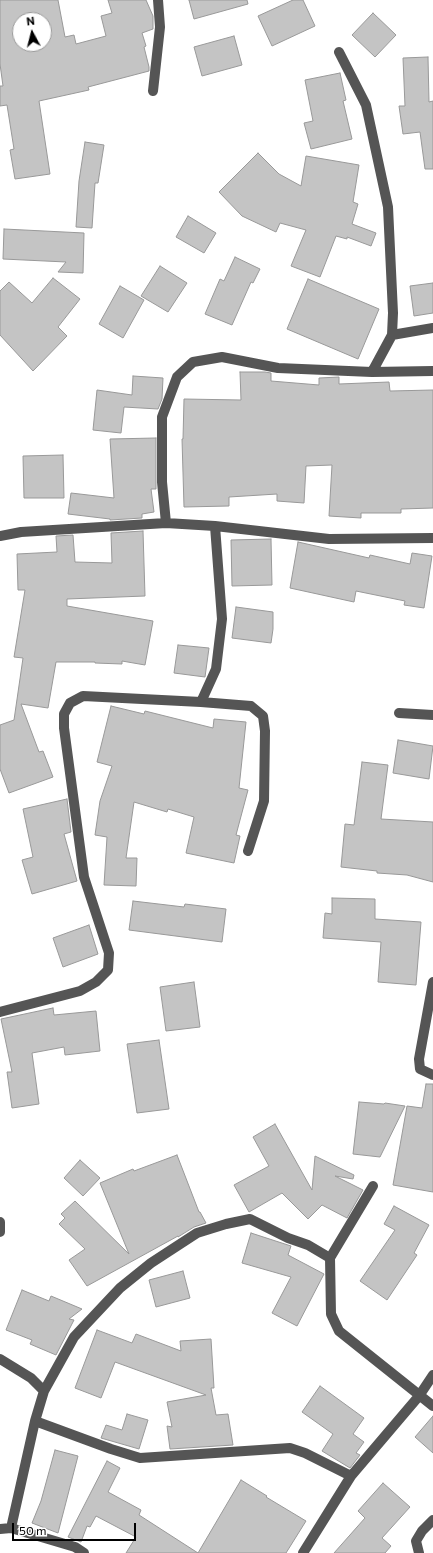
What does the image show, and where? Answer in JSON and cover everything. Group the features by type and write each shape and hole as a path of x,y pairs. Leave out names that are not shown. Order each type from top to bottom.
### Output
{"street":[{"path":"153,91 160,27 158,0"},
{"path":"339,52 366,105 388,207 393,313 392,335 372,372"},
{"path":"392,335 433,328"},
{"path":"166,523 162,482 162,417 177,377 193,362 222,357 278,368 372,372 433,371"},
{"path":"0,536 21,532 166,523 215,526 329,539 433,538"},
{"path":"201,702 216,669 222,619 215,526"},
{"path":"0,1012 80,991 96,982 108,970 109,953 84,877 64,728 64,714 70,703 83,696 251,706 263,716 265,731 264,801 248,851"},
{"path":"399,713 433,715"},
{"path":"433,982 419,1059 420,1069 433,1075"},
{"path":"373,1186 330,1258 331,1314 339,1331 418,1396 433,1406"},
{"path":"11,1528 35,1421 44,1391 74,1337 95,1312 120,1288 151,1262 197,1233 226,1224 250,1219 288,1238 308,1245 330,1258"},
{"path":"0,1222 0,1232"},
{"path":"0,1359 31,1378 44,1391"},
{"path":"303,1553 351,1476 418,1396 433,1375"},
{"path":"35,1421 140,1458 290,1448 305,1453 351,1476"},
{"path":"419,1553 416,1541 433,1520"},
{"path":"0,1529 11,1528 74,1547 84,1553"}],"building":[{"path":"0,0 58,0 65,37 74,35 76,44 106,36 101,16 112,13 108,0 146,0 153,16 153,29 142,33 146,46 144,47 149,71 88,87 89,90 39,101 50,174 15,179 10,150 14,149 7,105 0,106 0,86 3,86 0,64"},
{"path":"189,0 247,0 248,4 194,19"},
{"path":"293,0 303,0 315,26 272,46 258,16"},
{"path":"373,13 396,35 375,57 352,35"},
{"path":"234,36 242,65 202,76 194,47"},
{"path":"428,57 429,102 433,101 433,169 425,169 420,132 403,134 399,106 405,106 403,58"},
{"path":"340,73 346,100 343,101 352,139 311,149 304,123 313,121 305,80"},
{"path":"85,142 104,145 98,183 95,183 92,228 76,227 79,181"},
{"path":"258,153 279,174 301,186 306,156 359,165 353,202 358,204 352,224 376,233 371,246 347,237 347,239 336,236 320,277 291,266 306,230 280,223 276,232 242,216 219,192"},
{"path":"188,216 216,233 204,253 176,237"},
{"path":"4,229 84,233 83,273 58,272 66,262 3,259"},
{"path":"235,257 260,269 253,283 251,282 232,325 205,314 220,279 224,281"},
{"path":"160,266 187,283 168,312 141,296"},
{"path":"53,278 80,299 58,327 67,336 33,371 0,335 0,291 9,282 32,303"},
{"path":"308,279 379,309 358,359 287,329"},
{"path":"433,283 433,313 414,316 410,286"},
{"path":"120,286 144,300 123,338 99,324"},
{"path":"240,372 271,373 271,381 319,385 319,378 339,377 339,384 389,382 390,391 433,390 433,508 401,509 401,513 361,513 361,518 329,516 332,465 306,466 304,503 277,501 277,494 229,497 229,506 184,507 182,439 184,399 241,400"},
{"path":"133,376 163,378 162,399 158,409 124,407 121,433 93,430 97,390 132,395"},
{"path":"156,438 156,489 151,489 154,512 142,514 142,518 110,520 68,514 71,493 114,498 110,439"},
{"path":"63,455 64,498 24,498 23,456"},
{"path":"143,531 145,596 67,599 67,606 153,621 145,665 122,661 122,664 56,662 48,708 21,704 39,752 43,751 53,777 9,793 0,769 0,725 14,720 23,658 14,657 25,590 18,590 17,554 57,552 56,536 73,535 75,562 112,563 111,533"},
{"path":"271,539 272,585 232,586 231,540"},
{"path":"298,542 369,558 370,555 410,564 412,553 432,556 424,608 404,605 405,601 356,591 354,602 290,588"},
{"path":"236,607 273,612 271,643 232,638"},
{"path":"178,645 209,648 205,677 174,673"},
{"path":"111,706 144,714 145,711 213,728 214,719 246,722 239,788 248,790 236,835 240,836 234,863 186,853 194,817 168,809 167,812 134,802 126,858 137,858 136,886 104,885 107,837 95,835 100,801 112,766 97,762"},
{"path":"398,740 433,746 429,779 393,773"},
{"path":"362,762 388,765 381,819 433,822 433,882 407,875 377,873 377,871 341,867 345,824 354,825"},
{"path":"67,799 71,832 64,834 77,881 32,894 22,860 33,857 23,809"},
{"path":"332,898 375,899 375,919 421,922 416,985 378,982 381,942 323,938 325,913 332,914"},
{"path":"133,901 184,907 185,904 226,909 222,942 129,930"},
{"path":"89,925 98,954 63,967 53,938"},
{"path":"194,982 200,1027 166,1031 160,987"},
{"path":"53,1008 54,1015 96,1011 100,1051 65,1055 64,1047 32,1053 39,1104 12,1108 7,1072 12,1072 1,1019"},
{"path":"159,1040 169,1109 137,1113 127,1044"},
{"path":"426,1084 433,1084 433,1192 393,1185 407,1106 422,1108"},
{"path":"359,1102 385,1103 405,1106 380,1157 353,1154"},
{"path":"275,1124 312,1190 315,1156 354,1175 353,1179 335,1176 363,1190 347,1218 322,1205 308,1219 282,1193 249,1212 234,1185 269,1166 253,1137"},
{"path":"177,1155 199,1212 206,1223 194,1227 87,1286 69,1260 85,1249 59,1224 65,1218 61,1214 75,1201 129,1254 100,1183 133,1169 134,1171"},
{"path":"80,1160 100,1178 83,1196 64,1178"},
{"path":"394,1206 429,1225 414,1253 417,1255 387,1300 360,1281 395,1230 384,1224"},
{"path":"251,1233 291,1246 288,1255 324,1274 297,1326 272,1313 291,1277 242,1263"},
{"path":"183,1271 190,1298 156,1307 149,1280"},
{"path":"22,1290 49,1301 51,1296 82,1309 69,1319 74,1320 56,1355 30,1344 32,1340 6,1330"},
{"path":"97,1330 132,1343 136,1334 181,1351 180,1341 211,1339 214,1388 211,1388 216,1415 228,1414 233,1445 170,1449 167,1426 172,1427 167,1402 206,1395 115,1362 101,1398 75,1388"},
{"path":"320,1386 364,1418 353,1434 364,1442 356,1453 360,1455 350,1468 322,1451 333,1434 302,1412"},
{"path":"127,1414 148,1420 139,1449 101,1438 106,1425 122,1430"},
{"path":"433,1416 433,1453 415,1437"},
{"path":"55,1450 78,1456 58,1533 32,1523 41,1501"},
{"path":"107,1461 120,1468 108,1492 141,1510 139,1515 198,1553 126,1553 136,1537 96,1516 90,1527 87,1526 81,1542 68,1537"},
{"path":"241,1480 306,1521 286,1553 198,1553"},
{"path":"383,1483 410,1507 382,1538 391,1546 385,1553 334,1553 365,1518 358,1511"}]}
